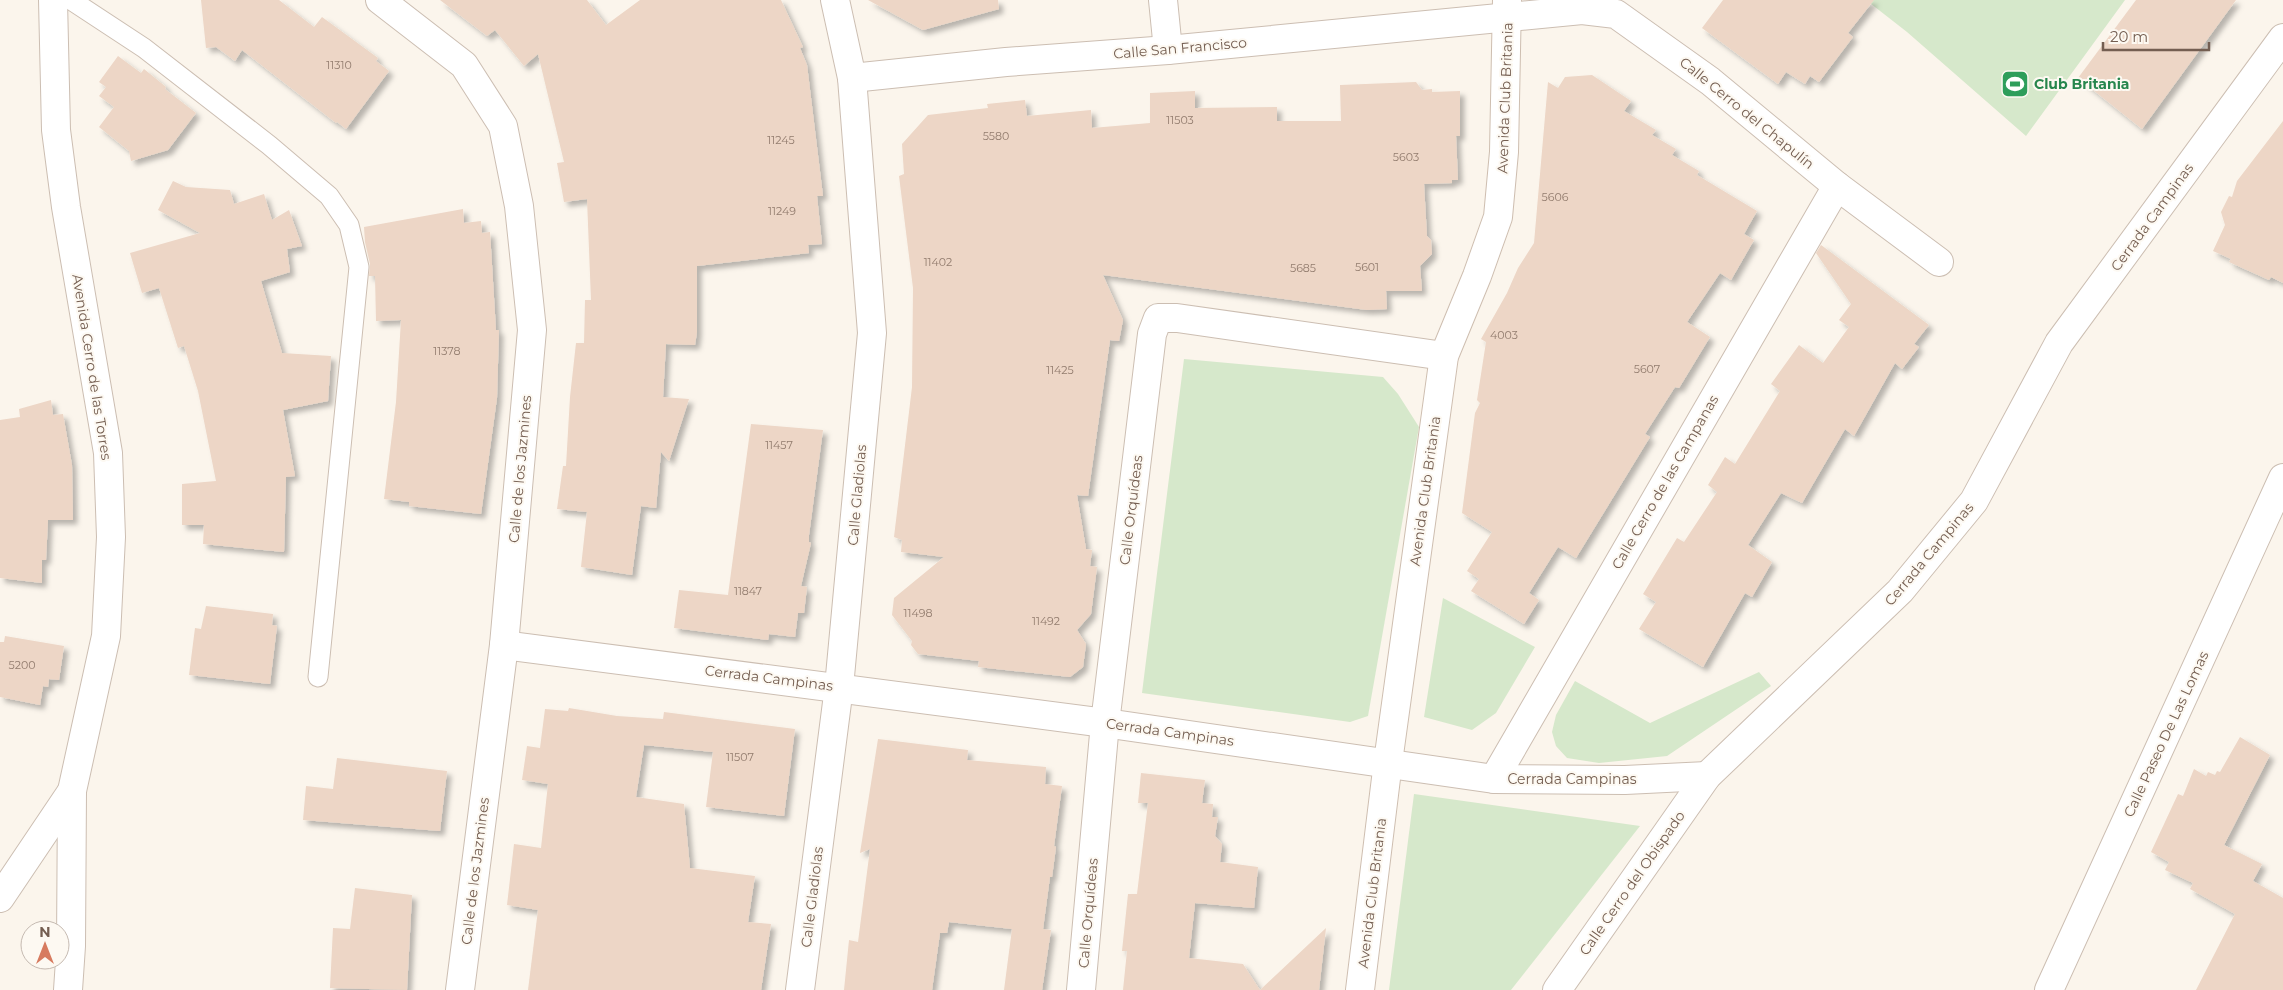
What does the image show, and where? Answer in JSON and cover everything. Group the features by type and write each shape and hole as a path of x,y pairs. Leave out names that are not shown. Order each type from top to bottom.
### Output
{"street":[{"name":"Avenida Cerro de las Torres","path":"53,0 56,130 66,207 108,453 111,537 106,636 72,792"},
{"name":"Calle de los Jazmines","path":"380,0 464,65 504,126 519,206 532,330 504,645 460,990"},
{"name":"Calle Gladiolas","path":"800,990 839,687 872,333 852,78 835,0"},
{"path":"1163,0 1168,50"},
{"name":"Calle San Francisco","path":"852,78 1006,62 1168,50 1508,9"},
{"name":"Calle Cerro del Chapulín","path":"1508,9 1582,10 1616,14 1710,81 1837,186 1939,262"},
{"name":"Avenida Club Britania","path":"1360,990 1388,762 1444,356 1477,276 1498,217 1504,152 1508,9"},
{"name":"Cerrada Campinas","path":"504,645 1106,723 1388,762 1494,779 1625,780 1707,776 1900,592 1974,500 2059,343 2283,38"},
{"name":"Calle Cerro de las Campanas","path":"1494,779 1837,186"},
{"name":"Calle Orquídeas","path":"1080,990 1106,723 1152,334 1158,318 1176,318 1444,356"},
{"name":"Calle Paseo De Las Lomas","path":"2049,990 2283,478"},
{"name":"Calle Cerro del Obispado","path":"1557,990 1707,776"},
{"path":"0,898 72,792"},
{"path":"68,990 71,946 72,792"}],"lane":[{"path":"71,0 144,48 269,145 329,196 349,226 359,267 318,677"}],"green space":[{"name":"Club Britania","path":"1866,0 2125,0 2026,136 1907,32"},
{"path":"1184,359 1383,377 1398,394 1419,427 1368,716 1350,722 1142,693"},
{"path":"1443,598 1535,647 1496,713 1472,730 1424,717"},
{"path":"1759,672 1771,686 1667,756 1599,763 1567,758 1556,746 1552,732 1556,715 1575,681 1650,723"},
{"path":"1414,794 1640,826 1511,990 1389,990"}],"building":[{"path":"201,0 279,0 314,27 322,17 378,58 376,61 389,71 346,129 242,50 235,61 216,47 206,48"},
{"path":"440,0 587,0 606,25 640,0 781,0 803,47 800,48 807,65 823,196 817,196 822,244 808,245 809,253 697,266 697,332 695,345 666,344 663,397 689,399 669,461 661,452 656,508 641,506 632,575 581,567 587,512 557,509 563,466 566,466 570,397 576,343 584,343 585,300 591,300 587,199 564,202 557,163 564,162 538,54 524,66 495,30 487,36"},
{"path":"868,0 998,0 999,9 923,30"},
{"path":"1723,0 1874,0 1848,33 1853,37 1819,82 1810,76 1805,84 1786,72 1778,84 1702,28"},
{"path":"2136,0 2236,0 2142,129 2078,78"},
{"path":"118,56 141,73 144,69 166,87 165,89 196,113 168,150 131,161 129,151 99,127 114,107 99,96 106,87 99,82"},
{"path":"1592,75 1631,101 1624,111 1656,130 1652,135 1676,149 1672,155 1699,171 1697,175 1757,211 1744,234 1754,240 1731,280 1720,273 1687,322 1710,337 1679,388 1675,387 1645,434 1650,437 1576,558 1558,547 1529,593 1539,600 1524,624 1471,591 1479,579 1467,571 1492,532 1462,513 1475,413 1480,403 1477,400 1486,342 1481,339 1507,293 1518,268 1534,243 1548,82 1558,88 1565,77"},
{"path":"1416,82 1422,90 1432,89 1432,92 1460,91 1460,136 1456,136 1458,180 1452,180 1452,183 1424,184 1427,236 1431,240 1432,254 1420,266 1422,291 1386,291 1387,309 1367,310 1103,275 1123,320 1119,341 1110,340 1088,496 1077,495 1086,549 1092,550 1090,566 1097,567 1091,614 1077,630 1086,644 1083,667 1070,677 978,667 979,661 918,654 911,645 912,641 892,615 894,598 944,557 901,552 902,540 894,537 912,387 913,288 899,176 904,174 902,144 928,115 988,108 987,104 1025,100 1027,116 1091,110 1092,128 1150,123 1150,93 1195,91 1195,108 1277,107 1277,121 1341,121 1340,85"},
{"path":"2283,121 2283,283 2271,277 2269,280 2229,262 2231,259 2213,251 2225,225 2221,212 2229,196 2232,197 2237,181"},
{"path":"173,181 186,187 230,190 234,204 264,194 272,220 289,210 302,246 287,249 290,272 261,281 282,353 331,356 328,401 283,410 295,476 286,477 284,552 203,544 204,525 182,525 182,484 216,481 198,391 184,346 178,348 159,288 142,293 130,253 200,233 158,210"},
{"path":"463,209 464,223 481,221 482,233 490,232 496,330 499,330 497,398 481,514 409,506 409,502 384,499 396,402 401,320 376,321 375,276 369,276 370,264 364,227"},
{"path":"1821,245 1929,325 1914,344 1919,347 1902,369 1895,363 1854,436 1845,429 1802,503 1781,493 1748,545 1772,562 1752,597 1745,593 1703,667 1639,629 1656,602 1643,594 1677,538 1684,542 1717,492 1708,485 1725,457 1735,464 1780,391 1771,384 1799,345 1823,363 1849,327 1839,320 1851,304 1816,253"},
{"path":"51,400 53,415 63,414 72,465 73,520 48,520 46,560 42,560 42,583 0,578 0,420 20,417 19,409"},
{"path":"751,424 823,430 809,535 809,542 811,543 801,586 807,587 804,613 798,613 795,637 769,634 768,640 674,628 679,590 728,595"},
{"path":"206,606 273,614 272,625 277,626 270,684 189,675 195,628 201,629"},
{"path":"5,636 64,646 59,680 49,679 48,687 43,686 40,705 0,697 0,642 4,642"},
{"path":"569,708 617,716 663,719 664,712 795,729 784,816 706,807 713,752 644,745 636,797 684,804 690,868 755,876 748,922 771,924 761,990 528,990 538,910 507,905 514,844 541,848 548,784 522,780 527,746 540,748 545,709 568,711"},
{"path":"2240,737 2270,755 2224,845 2262,864 2253,881 2283,898 2283,990 2196,990 2235,914 2190,889 2193,883 2165,870 2169,862 2151,852 2178,794 2183,796 2194,769 2206,776 2208,772 2215,775 2217,771 2220,772"},
{"path":"878,739 968,750 967,760 1046,767 1045,784 1062,786 1054,846 1056,847 1043,929 1051,930 1042,990 1004,990 1012,929 949,922 947,933 940,933 932,990 844,990 849,940 858,942 870,849 860,853"},
{"path":"337,758 447,771 440,831 303,820 306,786 333,789"},
{"path":"1141,773 1205,780 1202,803 1213,804 1212,817 1218,817 1215,836 1222,844 1220,862 1258,867 1254,908 1195,903 1189,958 1243,964 1260,990 1123,990 1127,951 1122,951 1128,894 1137,894 1148,803 1138,803"},
{"path":"355,888 412,895 407,990 330,988 333,928 350,929"},
{"path":"1326,928 1319,990 1260,990"}],"place":[{"name":"Club Britania","path":"2015,84"}]}
